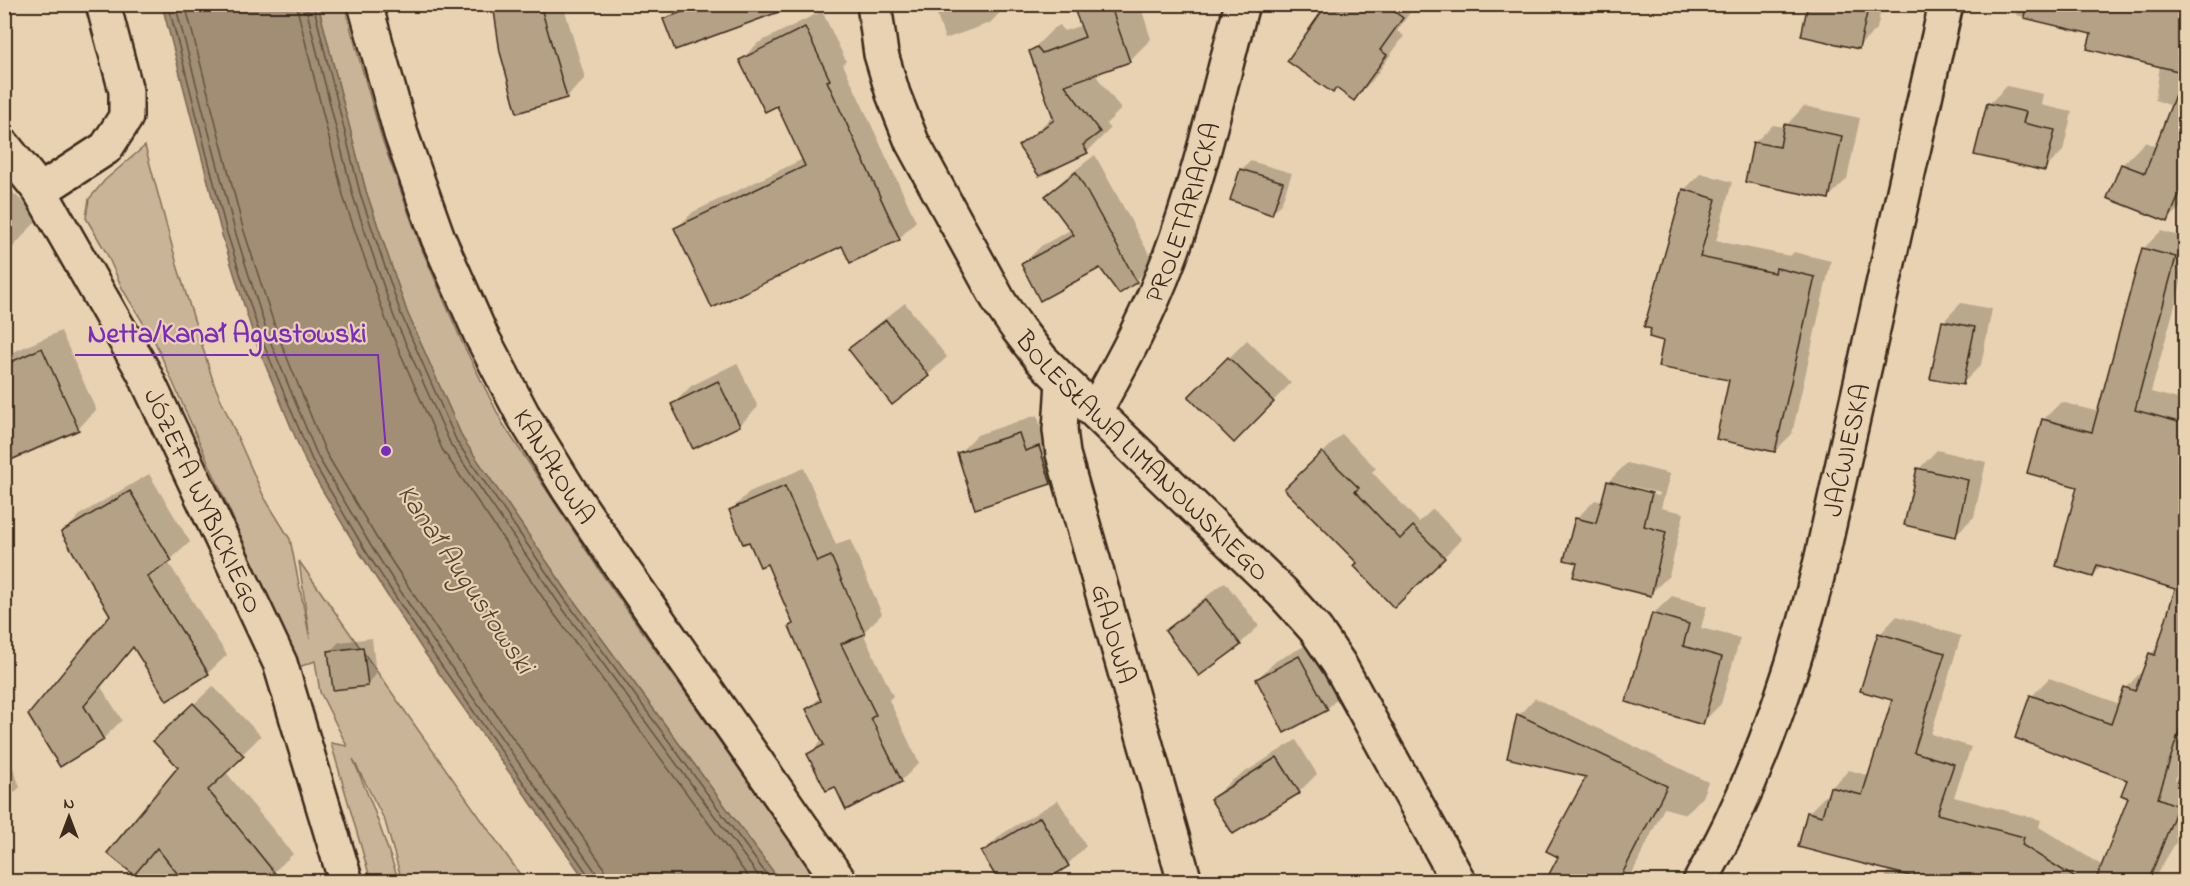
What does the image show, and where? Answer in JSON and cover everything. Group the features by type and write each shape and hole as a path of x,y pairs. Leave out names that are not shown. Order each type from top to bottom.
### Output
{"street":[{"path":"40,191 106,148 126,117 126,91 103,4"},
{"name":"KANAŁOWA","path":"365,4 401,134 438,238 482,334 523,415 569,490 617,561 840,882"},
{"name":"BOLESŁAWA LIMANOWSKIEGO","path":"874,4 881,54 893,94 912,142 1000,303 1042,360 1282,592 1316,630 1340,664 1363,704 1459,882"},
{"name":"PROLETARIACKA","path":"1095,411 1139,332 1169,259 1191,193 1242,4"},
{"name":"JAĆWIESKA","path":"1700,882 1731,823 1763,750 1791,671 1809,609 1946,4"},
{"name":"JÓZEFA WYBICKIEGO","path":"4,146 40,191 143,371 280,663 346,882"},
{"name":"GAJOWA","path":"1063,381 1060,430 1063,454 1185,882"}],"shaded area":[{"path":"318,5 344,5 382,139 421,247 462,342 503,424 604,577 818,881 780,881 571,597 463,439 407,312 366,191"},
{"path":"145,146 178,268 214,384 264,497 290,539 310,639 299,561 524,880 402,881 385,821 353,759 399,881 371,881 331,743 347,746 320,692 315,661 299,667 155,342 123,290 106,252 86,218 89,199 105,180"}],"water":[{"name":"Kanał Augustowski","path":"162,5 318,5 366,191 407,312 463,439 571,597 780,881 586,881 422,649 360,553 306,463 255,340 222,235"}],"building":[{"path":"493,4 540,4 567,98 517,113 500,52"},
{"path":"704,4 786,4 787,9 675,50 663,19"},
{"path":"1072,4 1110,4 1130,62 1065,85 1100,132 1083,145 1088,153 1039,176 1018,146 1054,120 1029,51 1037,47 1042,53 1085,37"},
{"path":"1327,4 1384,4 1403,18 1380,50 1387,55 1354,101 1336,88 1333,93 1287,61"},
{"path":"1808,4 1869,4 1859,49 1801,36"},
{"path":"2026,4 2186,4 2186,73 2087,49 2091,34 2024,18"},
{"path":"805,27 830,80 827,81 900,240 850,263 842,246 712,308 674,228 805,166 777,106 765,112 739,60"},
{"path":"2183,74 2186,75 2186,178 2168,222 2107,198 2121,164 2145,173"},
{"path":"1987,103 2026,112 2023,123 2055,130 2045,171 1974,155"},
{"path":"1784,124 1842,136 1829,199 1745,182 1753,142 1780,147"},
{"path":"1240,169 1283,182 1272,215 1230,200"},
{"path":"1076,172 1137,282 1119,294 1100,268 1040,301 1021,264 1074,235 1045,196"},
{"path":"1683,189 1716,199 1700,257 1775,273 1776,268 1815,277 1775,452 1716,439 1729,380 1658,367 1663,341 1649,337 1651,329 1644,327"},
{"path":"2142,248 2176,257 2135,410 2186,424 2186,709 2158,798 2178,806 2148,882 2095,882 2128,798 2121,795 2127,780 2015,738 2030,695 2111,724 2124,687 2135,691 2149,653 2155,655 2175,589 2097,565 2093,577 2056,566 2077,487 2027,473 2042,419 2092,432"},
{"path":"886,320 929,376 892,405 848,349"},
{"path":"1942,321 1975,327 1963,385 1930,379"},
{"path":"42,348 79,430 4,463 4,365"},
{"path":"1228,357 1274,402 1234,443 1188,397"},
{"path":"718,381 740,426 693,449 671,404"},
{"path":"1019,433 1025,451 1039,446 1051,484 975,509 957,453"},
{"path":"1322,452 1359,488 1355,491 1400,539 1413,526 1445,558 1394,608 1354,566 1357,563 1284,489"},
{"path":"1917,468 1968,480 1956,537 1904,525"},
{"path":"1607,481 1652,493 1644,526 1666,532 1651,596 1573,577 1577,563 1564,560 1575,518 1596,523"},
{"path":"785,486 817,562 831,556 865,634 841,644 876,715 871,718 902,782 846,810 835,787 826,791 807,754 824,745 806,709 821,701 789,626 793,624 767,564 760,567 749,542 743,544 729,510"},
{"path":"130,491 172,561 147,576 209,674 167,701 133,647 84,706 104,740 60,767 28,715 110,615 61,532"},
{"path":"1206,599 1241,645 1199,676 1165,631"},
{"path":"1652,613 1689,624 1683,646 1722,657 1703,725 1626,702"},
{"path":"1878,633 1945,653 1914,752 1954,764 1937,814 2024,837 2022,845 2082,882 1933,882 1798,847 1807,812 1822,816 1830,787 1862,795 1892,700 1860,691"},
{"path":"363,647 368,686 333,690 328,651"},
{"path":"1299,656 1328,710 1284,733 1256,679"},
{"path":"193,703 244,756 208,790 282,882 184,882 157,848 134,875 107,853 178,767 153,741"},
{"path":"1517,714 1667,786 1618,882 1545,882 1558,857 1546,851 1586,777 1507,758"},
{"path":"1277,757 1300,793 1233,834 1210,799"},
{"path":"1040,817 1069,866 1043,882 999,882 981,852"}],"place":[{"name":"Netta/Kanał Agustowski","path":"386,451"}]}
